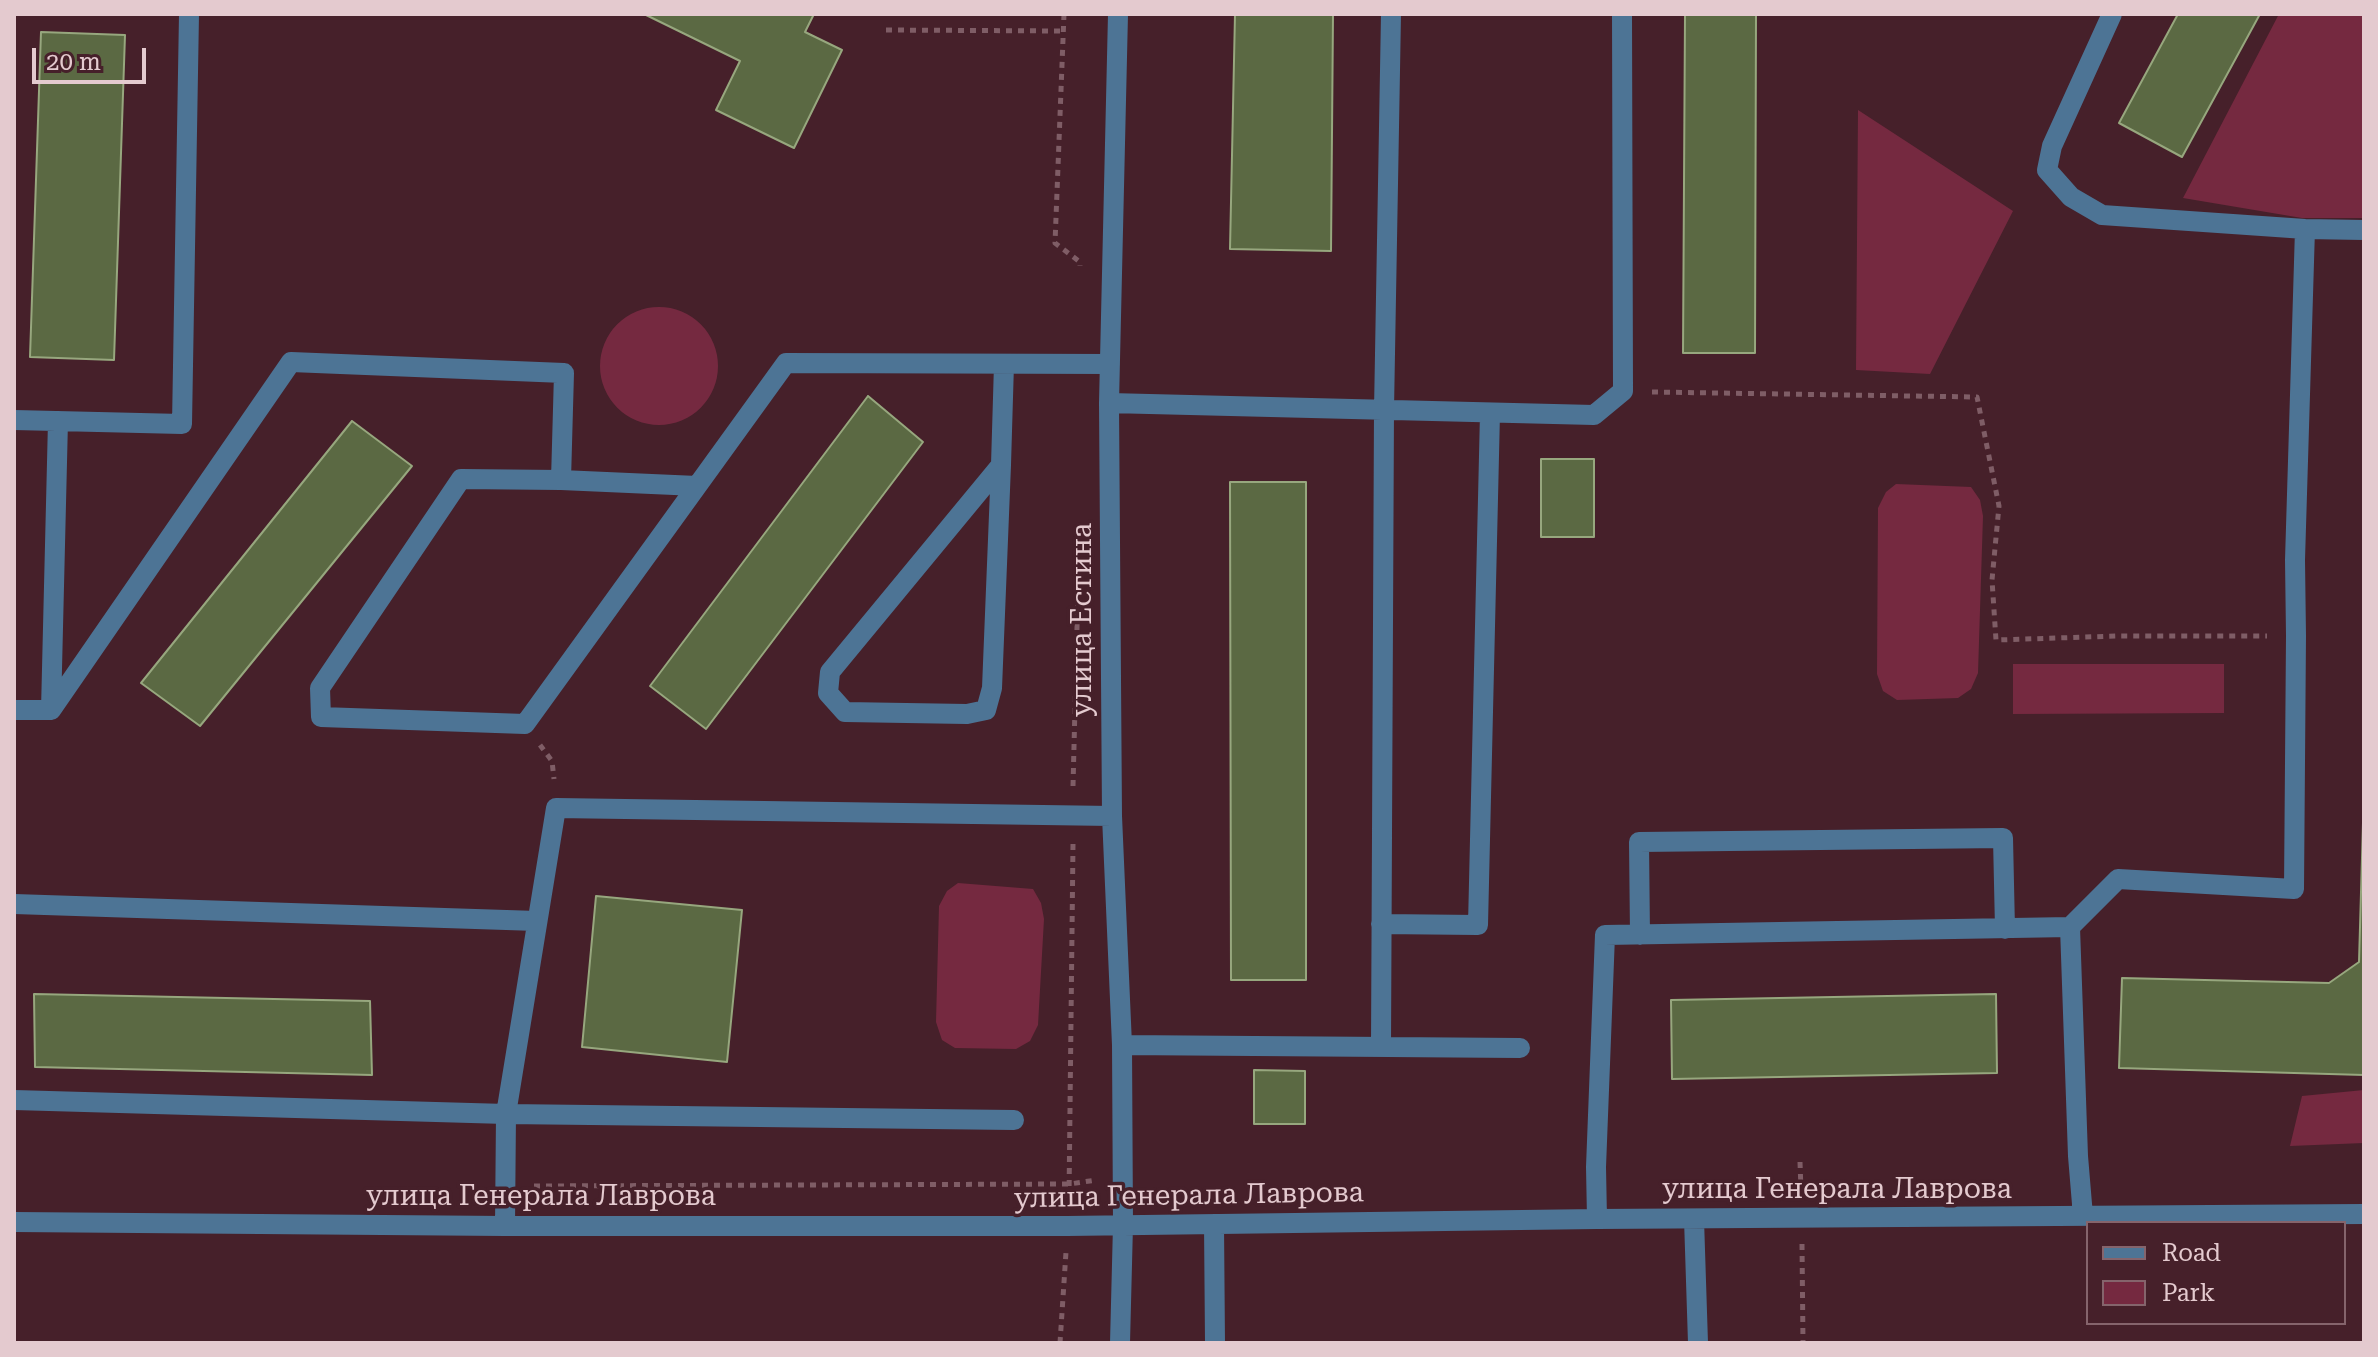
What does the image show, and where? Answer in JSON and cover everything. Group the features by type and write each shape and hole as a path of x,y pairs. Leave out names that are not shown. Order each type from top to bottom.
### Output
{"street":[{"path":"14,420 182,424 189,14"},
{"name":"улица Естина","path":"1118,14 1109,403 1112,816 1122,1045 1120,1343"},
{"path":"1381,1046 1384,410 1391,14"},
{"path":"1109,403 1594,415 1623,391 1622,14"},
{"path":"2112,14 2052,146 2047,170 2071,197 2102,215 2364,230"},
{"path":"1597,1219 1596,1167 1605,935 2070,927 2118,879 2294,889 2295,560 2305,229"},
{"path":"51,710 291,362 564,373 561,480"},
{"path":"697,486 461,479 320,688 321,717 525,724 786,363 1110,364"},
{"path":"1001,465 830,672 828,693 845,712 967,714 986,710 992,688 1001,465 1004,364"},
{"path":"1381,924 1478,925 1490,413"},
{"path":"51,710 58,421"},
{"path":"14,710 51,710"},
{"path":"505,1226 506,1114 556,808 1112,816"},
{"path":"1640,935 1639,842 2003,838 2005,929"},
{"path":"14,904 537,921"},
{"path":"2070,927 2083,1216"},
{"path":"1122,1045 1520,1048"},
{"path":"14,1100 506,1114 1014,1120"},
{"name":"улица Генерала Лаврова","path":"14,1222 1067,1226 2364,1214"},
{"path":"1694,1219 1698,1343"},
{"path":"1214,1224 1215,1343"}],"path":[{"path":"1064,14 1055,243 1080,262 1080,276"},
{"path":"886,30 1064,31"},
{"path":"1623,391 1977,397 1999,506 1992,580 1996,640 2296,636"},
{"path":"1060,1343 1070,1184 1078,580"},
{"path":"525,724 552,761 556,808"},
{"path":"1800,1162 1803,1343"},
{"path":"505,1186 1070,1184 1122,1177"}],"green space":[{"path":"2279,14 2364,14 2364,218 2302,218 2183,198"},
{"path":"1858,110 2013,211 1930,374 1856,370"},
{"path":"659,307 682,311 701,324 714,343 718,366 714,389 701,408 682,421 659,425 636,421 617,408 604,389 600,366 604,343 617,324 636,311"},
{"path":"1896,484 1971,487 1980,500 1983,516 1978,673 1971,689 1958,698 1897,700 1883,691 1877,674 1878,508 1886,492"},
{"path":"2013,664 2224,664 2224,713 2013,714"},
{"path":"958,883 1033,889 1041,903 1044,919 1038,1025 1030,1041 1016,1049 955,1048 942,1040 936,1022 939,906 947,891"},
{"path":"2364,1090 2364,1143 2290,1146 2302,1096"}],"building":[{"path":"644,14 814,14 805,32 842,50 794,148 716,110 740,61"},
{"path":"1235,14 1333,14 1331,251 1230,249"},
{"path":"1685,14 1756,14 1755,353 1683,353"},
{"path":"2178,14 2260,14 2182,157 2119,123"},
{"path":"41,32 125,35 114,360 30,357"},
{"path":"868,396 923,442 706,729 650,686"},
{"path":"352,421 412,466 200,726 141,683"},
{"path":"1541,459 1594,459 1594,537 1541,537"},
{"path":"1230,482 1306,482 1306,980 1231,980"},
{"path":"2364,788 2364,1075 2119,1068 2122,978 2329,983 2359,962"},
{"path":"596,896 742,910 727,1062 582,1047"},
{"path":"34,994 370,1001 372,1075 35,1067"},
{"path":"1996,994 1997,1073 1672,1079 1671,1000"},
{"path":"1254,1070 1305,1071 1305,1124 1254,1124"}]}
